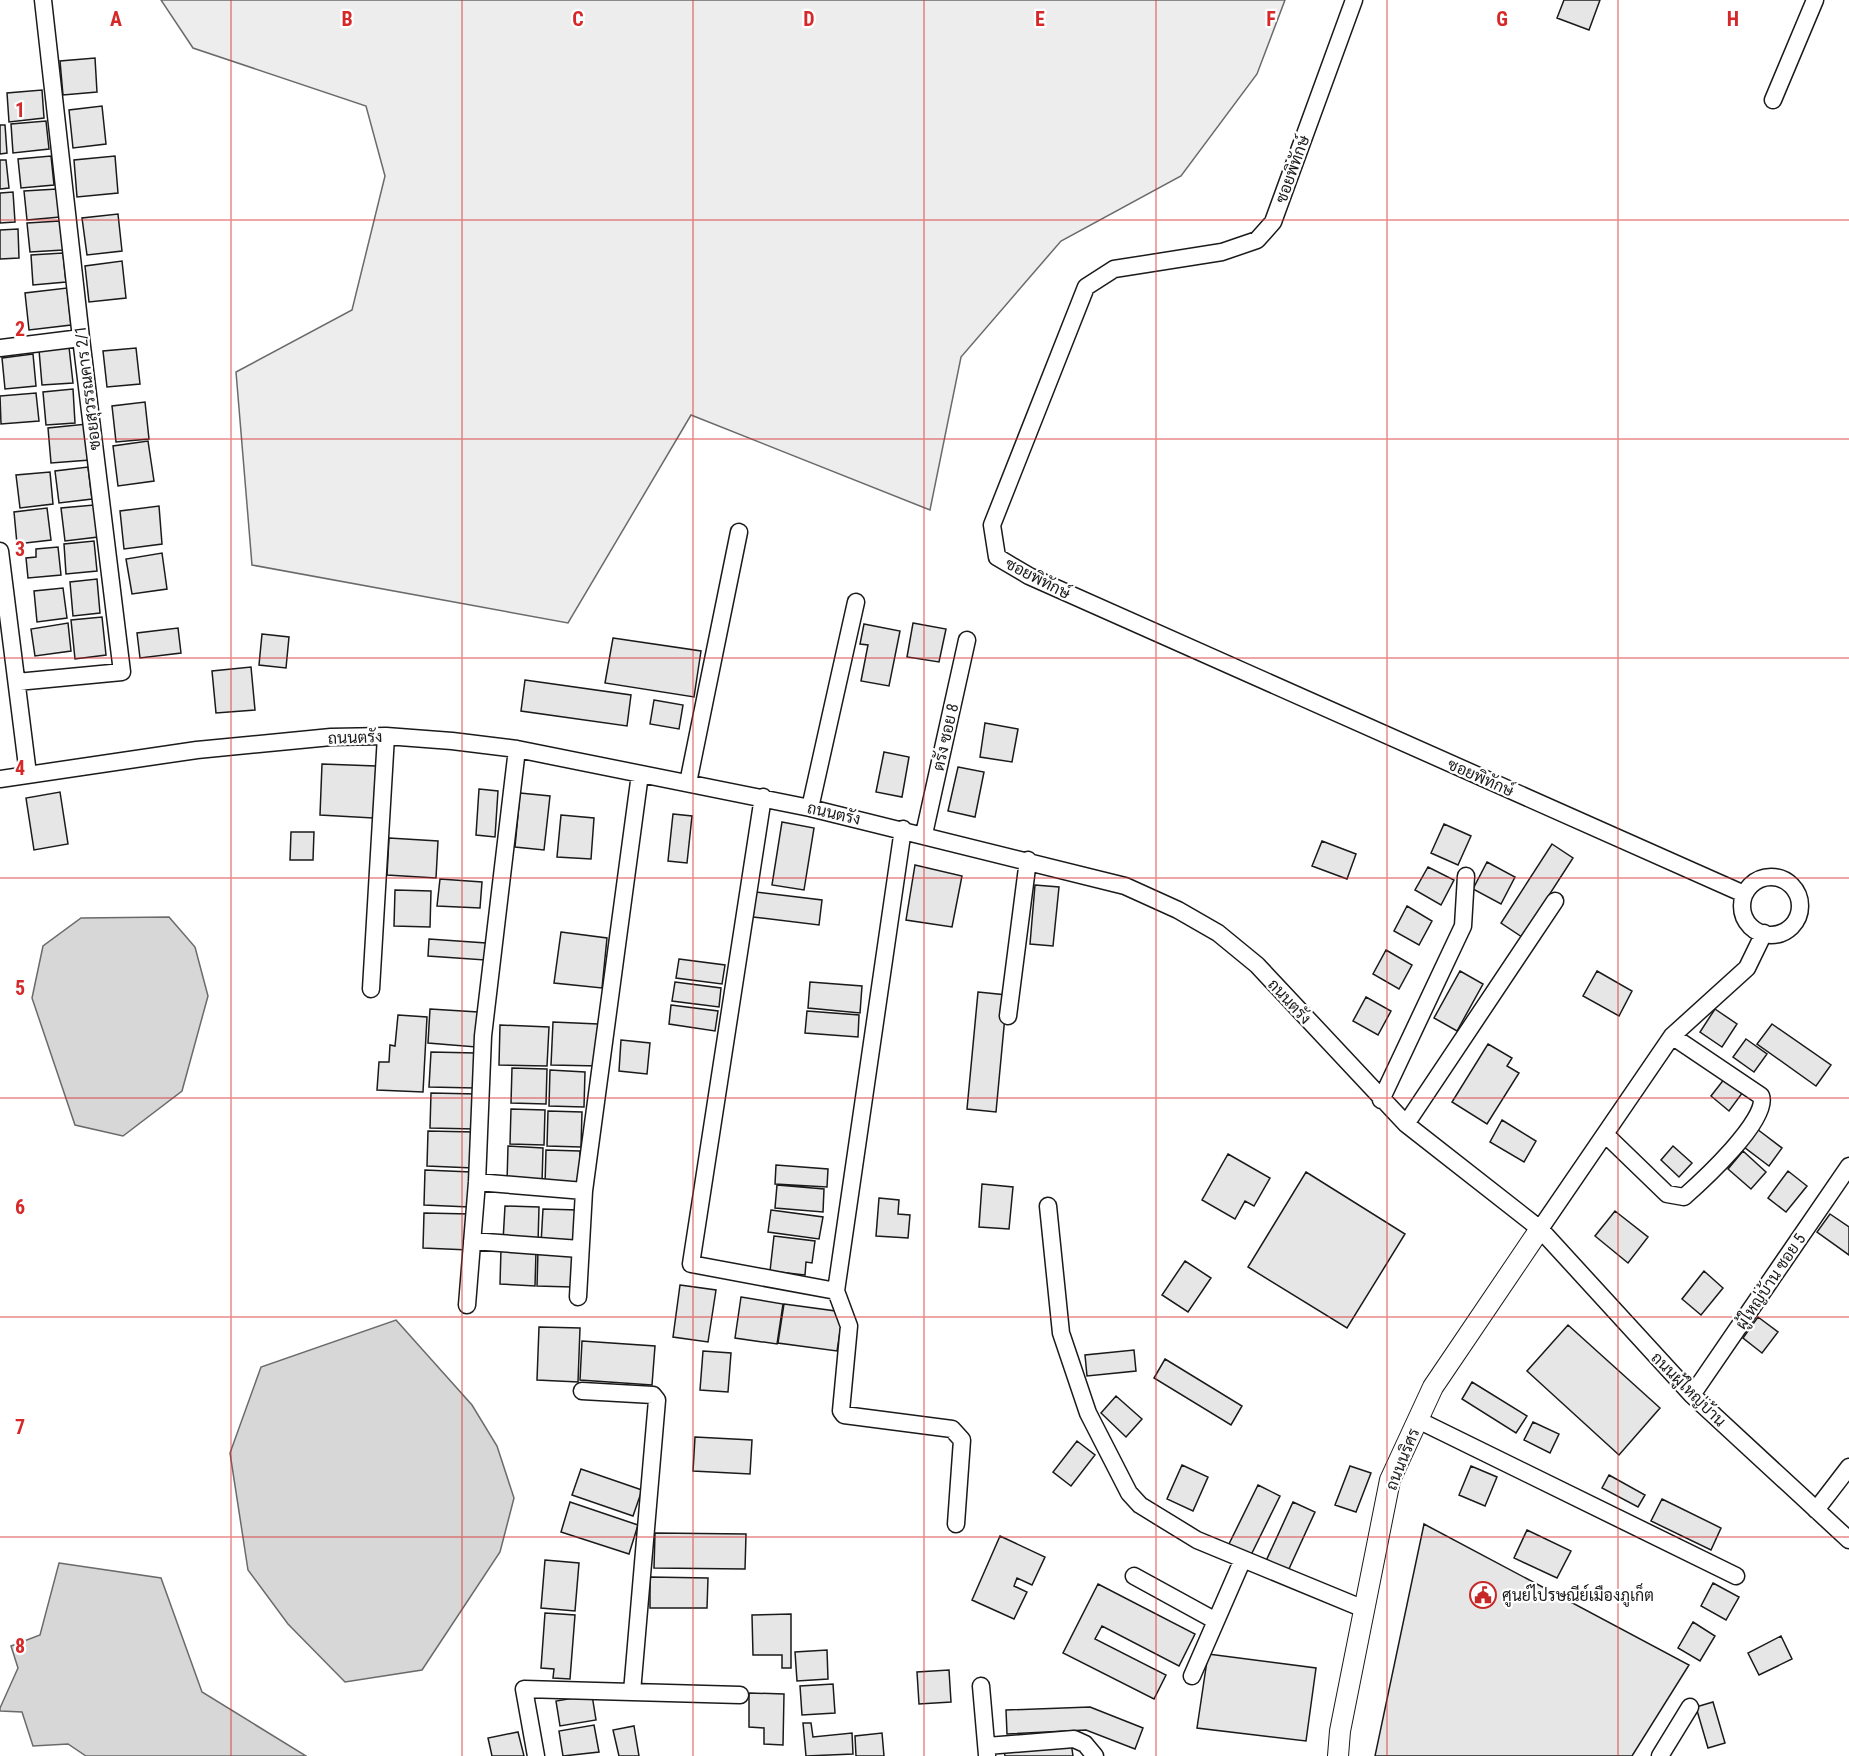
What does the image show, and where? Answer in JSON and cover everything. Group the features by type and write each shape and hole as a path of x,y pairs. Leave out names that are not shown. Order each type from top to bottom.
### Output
{"street":[{"name":"ซอยสุวรรณคาร 2/1","path":"17,682 122,672 43,0"},
{"name":"ซอยพิทักษ์","path":"1354,0 1273,222 1257,240 1221,252 1114,269 1086,287 992,525 997,557 1029,576 1744,894"},
{"path":"1773,100 1815,0"},
{"path":"0,348 81,338"},
{"path":"688,783 739,532"},
{"path":"0,551 28,774"},
{"path":"810,807 856,602"},
{"name":"ตรัง ซอย 8","path":"924,834 967,640"},
{"path":"371,988 386,736"},
{"name":"ถนนตรัง","path":"0,779 197,750 331,737 386,736 517,749 763,797 924,834 1125,886 1178,910 1218,933 1257,965 1381,1100 1406,1124 1540,1229"},
{"path":"467,1305 477,1182 483,1036 517,749"},
{"path":"578,1297 584,1191 640,774"},
{"path":"763,797 691,1264 836,1292"},
{"path":"903,829 836,1292 848,1318 849,1326 841,1411 844,1415 952,1429 958,1433 962,1440 956,1524"},
{"path":"1008,1016 1028,860"},
{"path":"1381,1100 1463,926 1466,876"},
{"path":"1776,877 1793,886 1798,895 1798,915 1793,923 1777,934 1764,933 1751,927 1746,920 1743,911 1744,894 1756,880 1776,877"},
{"path":"1406,1124 1555,901"},
{"path":"1540,1229 1672,1036 1747,968 1764,933"},
{"path":"1606,1135 1667,1194 1684,1197 1723,1159 1757,1117 1763,1101 1761,1096 1672,1036"},
{"name":"ผู้ใหญ่บ้าน ซอย 5","path":"1692,1395 1849,1166"},
{"path":"477,1182 584,1191"},
{"path":"1048,1206 1061,1333 1088,1413 1129,1493 1140,1505 1197,1540 1364,1609"},
{"name":"ถนนผู้ใหญ่บ้าน","path":"1540,1229 1692,1395 1849,1540"},
{"name":"ถนนนริศร","path":"1338,1756 1340,1731 1390,1480 1433,1387 1540,1229"},
{"path":"472,1241 580,1249"},
{"path":"582,1391 653,1395 657,1400 632,1692"},
{"path":"1418,1420 1736,1576"},
{"path":"1816,1510 1849,1467"},
{"path":"1191,1676 1243,1559"},
{"path":"1134,1576 1215,1621"},
{"path":"981,1686 987,1751 1074,1739 1085,1743 1095,1756"},
{"path":"536,1756 524,1689 740,1695"},
{"path":"1660,1756 1690,1707"}],"shaded area":[{"path":"161,0 1285,0 1257,74 1181,176 1061,241 961,357 930,510 691,415 568,623 252,565 236,372 352,310 385,176 366,106 193,48"},
{"path":"169,917 195,947 208,996 182,1091 123,1136 75,1125 32,998 43,946 81,918"},
{"path":"396,1320 472,1405 497,1446 514,1498 500,1552 422,1670 345,1682 288,1624 248,1570 230,1453 261,1367"},
{"path":"59,1563 161,1578 202,1692 306,1756 86,1756 68,1744 33,1746 22,1712 0,1711 0,1708 18,1668 11,1646 40,1635"}],"building":[{"path":"1564,0 1600,0 1589,30 1557,18"},
{"path":"95,58 97,92 63,95 60,61"},
{"path":"42,90 44,118 9,122 7,93"},
{"path":"102,106 106,144 73,148 69,110"},
{"path":"46,121 49,149 13,153 11,124"},
{"path":"0,125 5,125 7,153 0,154"},
{"path":"51,156 54,185 21,188 18,159"},
{"path":"115,156 118,193 77,197 74,160"},
{"path":"0,160 6,160 9,188 0,189"},
{"path":"57,189 60,217 27,220 24,191"},
{"path":"13,192 15,222 0,223 0,193"},
{"path":"118,214 122,251 87,255 82,218"},
{"path":"60,221 63,250 30,252 27,223"},
{"path":"18,229 19,258 0,259 0,230"},
{"path":"63,253 66,282 33,285 31,255"},
{"path":"122,261 126,298 89,302 85,266"},
{"path":"67,288 71,325 29,330 25,293"},
{"path":"69,347 73,383 42,385 39,350"},
{"path":"136,348 140,384 107,387 103,351"},
{"path":"33,354 36,386 5,389 2,358"},
{"path":"73,389 75,423 46,425 43,392"},
{"path":"36,393 39,421 1,424 0,396"},
{"path":"145,402 149,439 116,442 112,406"},
{"path":"87,424 90,460 51,463 48,428"},
{"path":"148,441 154,481 118,486 113,446"},
{"path":"88,467 92,499 59,503 55,471"},
{"path":"50,472 53,504 20,508 16,475"},
{"path":"94,505 98,537 65,541 61,508"},
{"path":"159,506 162,544 124,549 120,511"},
{"path":"47,508 51,540 17,544 14,512"},
{"path":"94,541 97,571 66,574 64,544"},
{"path":"58,547 61,575 28,578 26,558 36,557 36,549"},
{"path":"162,553 167,589 132,594 126,559"},
{"path":"97,579 100,613 73,616 70,582"},
{"path":"63,588 67,618 37,622 34,591"},
{"path":"102,617 106,655 75,659 71,620"},
{"path":"68,623 71,651 35,656 31,629"},
{"path":"913,623 946,629 939,662 907,657"},
{"path":"864,624 900,631 889,686 861,681 868,645 860,644"},
{"path":"178,628 181,653 140,658 137,633"},
{"path":"262,634 289,637 286,668 259,665"},
{"path":"613,638 701,651 694,697 605,683"},
{"path":"251,667 255,710 216,713 212,671"},
{"path":"525,680 631,695 627,726 521,711"},
{"path":"654,700 683,705 679,729 650,724"},
{"path":"985,723 1018,729 1012,762 980,757"},
{"path":"884,752 909,757 902,797 876,792"},
{"path":"322,764 376,766 373,818 320,815"},
{"path":"958,767 984,772 975,817 948,811"},
{"path":"479,789 498,791 495,837 476,835"},
{"path":"60,792 68,844 34,850 26,798"},
{"path":"520,793 550,796 544,850 515,847"},
{"path":"673,814 692,816 687,863 668,861"},
{"path":"561,815 594,818 591,859 557,857"},
{"path":"782,822 814,828 804,890 772,885"},
{"path":"1444,824 1471,836 1458,865 1431,853"},
{"path":"291,832 314,832 313,860 290,860"},
{"path":"389,838 438,841 436,878 387,875"},
{"path":"1322,841 1356,854 1347,879 1312,866"},
{"path":"1552,844 1573,858 1522,937 1501,923"},
{"path":"1487,862 1515,877 1501,904 1473,889"},
{"path":"915,865 962,876 952,927 906,920"},
{"path":"1428,867 1454,880 1441,905 1415,890"},
{"path":"440,879 482,882 480,908 437,906"},
{"path":"1035,885 1059,887 1053,946 1030,944"},
{"path":"395,890 431,891 430,927 394,926"},
{"path":"756,892 822,900 819,925 753,917"},
{"path":"1407,906 1432,921 1419,945 1394,931"},
{"path":"561,932 607,938 602,988 554,983"},
{"path":"429,939 486,943 485,960 428,956"},
{"path":"1386,950 1412,965 1399,989 1373,974"},
{"path":"679,959 725,965 722,984 676,978"},
{"path":"1460,971 1483,984 1457,1031 1434,1018"},
{"path":"1597,971 1632,991 1619,1016 1583,996"},
{"path":"675,982 721,988 719,1007 672,1001"},
{"path":"810,982 862,986 860,1013 808,1008"},
{"path":"978,992 1007,995 996,1112 967,1109"},
{"path":"1366,997 1391,1011 1378,1035 1353,1021"},
{"path":"671,1005 718,1011 715,1031 669,1024"},
{"path":"430,1009 478,1012 476,1047 428,1043"},
{"path":"1715,1009 1737,1024 1722,1047 1700,1032"},
{"path":"807,1011 859,1015 858,1037 805,1033"},
{"path":"398,1015 427,1017 423,1092 377,1090 379,1062 389,1062 390,1045 395,1046"},
{"path":"553,1022 598,1024 599,1066 551,1065"},
{"path":"1772,1024 1831,1065 1816,1086 1757,1044"},
{"path":"500,1025 549,1027 547,1066 499,1065"},
{"path":"1746,1039 1767,1054 1754,1072 1733,1057"},
{"path":"621,1040 650,1043 647,1074 619,1071"},
{"path":"1488,1044 1512,1058 1507,1066 1519,1073 1487,1124 1452,1102"},
{"path":"431,1052 476,1053 475,1088 429,1087"},
{"path":"512,1068 547,1069 546,1104 511,1103"},
{"path":"550,1070 585,1072 584,1107 549,1106"},
{"path":"1725,1078 1743,1092 1729,1111 1711,1096"},
{"path":"431,1093 477,1094 475,1129 430,1128"},
{"path":"511,1109 545,1110 544,1145 510,1144"},
{"path":"548,1111 582,1112 581,1147 547,1146"},
{"path":"1502,1120 1536,1141 1524,1162 1490,1142"},
{"path":"1757,1129 1782,1148 1769,1166 1744,1147"},
{"path":"428,1131 474,1132 473,1168 427,1166"},
{"path":"508,1146 543,1148 542,1183 507,1182"},
{"path":"1673,1146 1692,1163 1679,1177 1661,1160"},
{"path":"546,1150 580,1151 579,1186 545,1185"},
{"path":"1743,1151 1766,1172 1751,1189 1728,1169"},
{"path":"1228,1154 1270,1178 1254,1206 1245,1201 1235,1219 1202,1200"},
{"path":"776,1165 828,1169 827,1187 775,1184"},
{"path":"425,1170 471,1172 469,1207 424,1205"},
{"path":"1788,1171 1807,1186 1786,1212 1768,1198"},
{"path":"1306,1172 1405,1234 1347,1328 1248,1267"},
{"path":"982,1184 1013,1187 1009,1229 979,1227"},
{"path":"777,1185 824,1189 823,1212 775,1208"},
{"path":"879,1198 899,1200 898,1214 910,1215 908,1238 876,1236"},
{"path":"505,1206 539,1207 538,1243 503,1241"},
{"path":"543,1209 578,1210 576,1245 541,1244"},
{"path":"771,1210 823,1217 819,1239 768,1232"},
{"path":"1615,1211 1648,1237 1628,1263 1595,1236"},
{"path":"424,1213 470,1214 469,1250 423,1248"},
{"path":"1830,1214 1849,1227 1849,1255 1817,1232"},
{"path":"774,1236 815,1241 812,1263 806,1262 805,1275 770,1271"},
{"path":"501,1249 536,1251 535,1286 500,1284"},
{"path":"538,1251 573,1252 572,1287 537,1286"},
{"path":"1185,1261 1211,1278 1188,1312 1162,1295"},
{"path":"1704,1271 1723,1288 1701,1315 1682,1299"},
{"path":"680,1285 716,1290 708,1342 673,1337"},
{"path":"741,1297 783,1304 777,1344 735,1338"},
{"path":"784,1304 843,1312 837,1351 778,1343"},
{"path":"1758,1317 1778,1332 1762,1353 1743,1338"},
{"path":"1568,1325 1660,1408 1619,1455 1527,1371"},
{"path":"539,1327 580,1328 578,1382 537,1380"},
{"path":"582,1341 655,1346 652,1385 580,1380"},
{"path":"1134,1350 1136,1371 1087,1376 1085,1355"},
{"path":"703,1351 731,1353 728,1392 700,1390"},
{"path":"1165,1359 1242,1406 1231,1425 1154,1378"},
{"path":"1472,1382 1527,1416 1516,1433 1462,1399"},
{"path":"1116,1396 1142,1419 1126,1437 1101,1413"},
{"path":"1533,1422 1559,1434 1550,1453 1524,1440"},
{"path":"695,1437 752,1440 750,1474 693,1471"},
{"path":"1077,1441 1095,1455 1071,1486 1053,1472"},
{"path":"1182,1465 1208,1477 1193,1511 1167,1499"},
{"path":"1350,1466 1371,1473 1356,1512 1335,1505"},
{"path":"1471,1466 1497,1477 1485,1506 1459,1495"},
{"path":"581,1469 642,1490 633,1516 572,1495"},
{"path":"1609,1475 1645,1495 1638,1507 1602,1488"},
{"path":"1258,1485 1280,1496 1251,1555 1229,1544"},
{"path":"1662,1499 1721,1528 1711,1550 1651,1521"},
{"path":"570,1502 638,1525 629,1554 561,1532"},
{"path":"1293,1502 1315,1512 1288,1571 1266,1561"},
{"name":"ศูนย์ไปรษณีย์เมืองภูเก็ต","path":"1424,1524 1689,1665 1632,1756 1375,1756"},
{"path":"1527,1530 1571,1551 1557,1578 1514,1558"},
{"path":"655,1533 746,1534 745,1569 654,1568"},
{"path":"1000,1536 1045,1557 1032,1585 1017,1578 1014,1586 1027,1592 1014,1619 972,1600"},
{"path":"545,1560 579,1563 575,1611 541,1608"},
{"path":"650,1577 708,1578 707,1608 650,1608"},
{"path":"1713,1583 1739,1597 1726,1620 1701,1606"},
{"path":"1098,1584 1195,1634 1179,1666 1102,1626 1095,1639 1166,1675 1154,1699 1063,1653"},
{"path":"545,1613 575,1615 570,1679 553,1678 554,1669 541,1668"},
{"path":"791,1614 791,1668 782,1668 782,1655 753,1655 752,1615"},
{"path":"1693,1622 1715,1636 1700,1661 1678,1648"},
{"path":"1781,1636 1792,1659 1759,1675 1748,1653"},
{"path":"827,1650 828,1679 797,1681 795,1652"},
{"path":"1208,1654 1316,1668 1306,1741 1197,1728"},
{"path":"949,1670 951,1702 919,1704 917,1672"},
{"path":"833,1684 835,1713 802,1715 800,1686"},
{"path":"749,1693 784,1694 783,1745 764,1744 764,1728 749,1727"},
{"path":"592,1695 596,1720 560,1726 556,1701"},
{"path":"1713,1702 1725,1743 1708,1748 1696,1707"},
{"path":"1090,1707 1143,1728 1135,1749 1086,1730 1007,1734 1006,1710"},
{"path":"803,1723 811,1723 813,1737 852,1733 853,1754 806,1756"},
{"path":"594,1725 599,1752 563,1756 559,1731"},
{"path":"634,1726 639,1756 619,1756 613,1730"},
{"path":"518,1732 524,1756 492,1756 488,1738"},
{"path":"882,1733 884,1756 856,1756 855,1736"},
{"path":"1071,1742 1073,1756 1005,1756 1004,1750"}],"place":[{"name":"ศูนย์ไปรษณีย์เมืองภูเก็ต","path":"1483,1595"}]}
